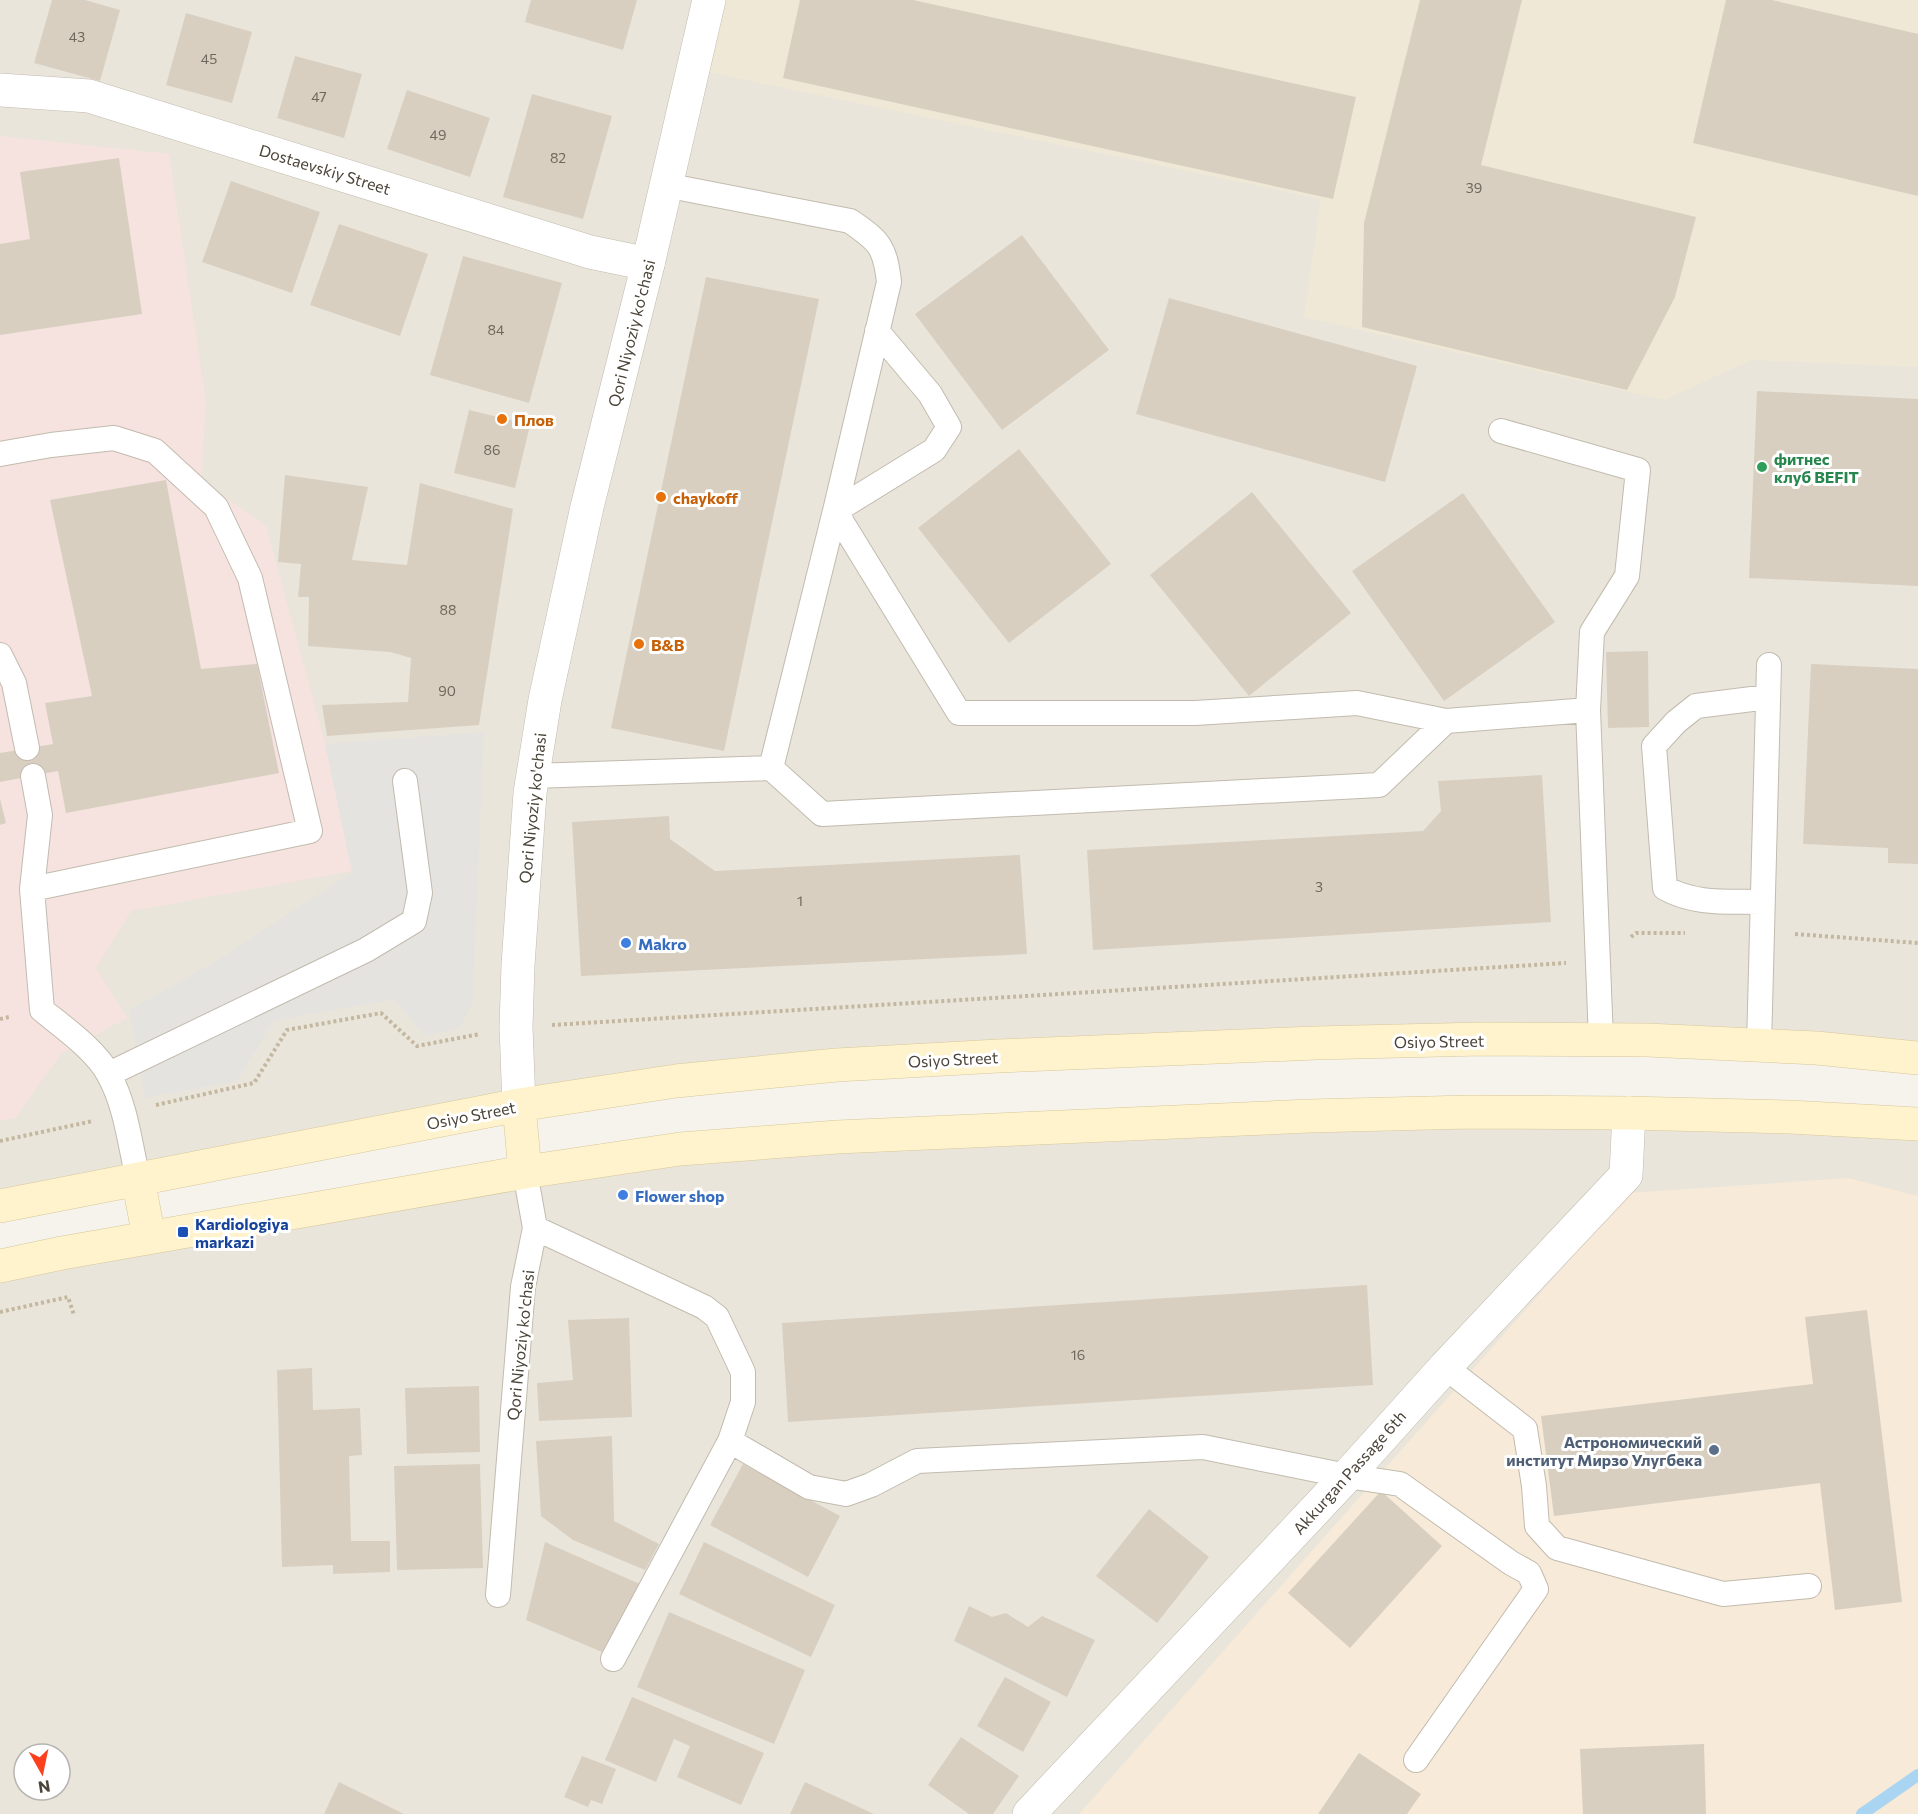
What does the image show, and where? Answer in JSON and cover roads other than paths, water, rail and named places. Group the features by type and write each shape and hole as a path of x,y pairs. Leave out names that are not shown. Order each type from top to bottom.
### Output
{"main road":[{"name":"Osiyo Street","path":"0,1206 519,1105 676,1081 848,1065 998,1056 1316,1043 1482,1039 1602,1040 1816,1048 1918,1058"},
{"name":"Qori Niyoziy ko'chasi","path":"519,1105 525,1172"},
{"path":"0,1266 525,1172 680,1149 837,1137 1309,1116 1469,1112 1790,1117 1918,1124"},
{"path":"138,1179 149,1238"}],"street":[{"name":"Qori Niyoziy ko'chasi","path":"519,1105 516,1027 518,965 532,776 544,700 587,507 648,264 709,0"},
{"name":"Dostaevskiy Street","path":"0,90 89,96 590,252 648,264"},
{"name":"Akkurgan Passage 6th","path":"1029,1814 1626,1175 1629,1113"}],"lane":[{"path":"665,185 850,221 876,239 886,260 889,282 771,768"},
{"path":"835,511 934,450 949,427 930,394 877,331"},
{"path":"1501,431 1638,470 1627,576 1592,632 1588,710 1602,1040"},
{"path":"0,454 51,445 114,438 155,451 216,507 250,578 310,831 32,889"},
{"path":"835,511 959,713 1195,713 1357,703 1446,722 1588,710"},
{"path":"0,655 14,683 27,748"},
{"path":"1759,1046 1769,665"},
{"path":"1762,902 1693,900 1679,896 1665,888 1654,746 1676,722 1696,706 1768,697"},
{"path":"532,776 771,768 822,814 1379,784 1446,722"},
{"path":"33,776 40,815 32,889 42,1010 81,1041 109,1074 124,1114 138,1179"},
{"path":"109,1074 366,950 414,921 420,893 405,781"},
{"name":"Qori Niyoziy ko'chasi","path":"498,1595 523,1287 535,1228 525,1172"},
{"path":"535,1228 704,1307 717,1317 743,1372 743,1402 730,1441 613,1659"},
{"path":"1445,1367 1525,1429 1534,1486 1537,1526 1557,1548 1723,1594 1809,1586"},
{"path":"730,1441 809,1487 846,1494 871,1485 917,1461 1203,1447 1347,1476 1400,1484 1529,1574 1536,1589 1416,1760"}],"waterway":[{"path":"1862,1814 1918,1775"}],"place":[{"name":"Плов","path":"502,419"},
{"name":"фитнес клуб BEFIT","path":"1762,467"},
{"name":"chaykoff","path":"661,497"},
{"name":"B&B","path":"639,644"},
{"name":"Makro","path":"626,943"},
{"name":"Flower shop","path":"623,1195"},
{"name":"Kardiologiya markazi","path":"183,1232"},
{"name":"Астрономический институт Мирзо Улугбека","path":"1714,1450"}]}
